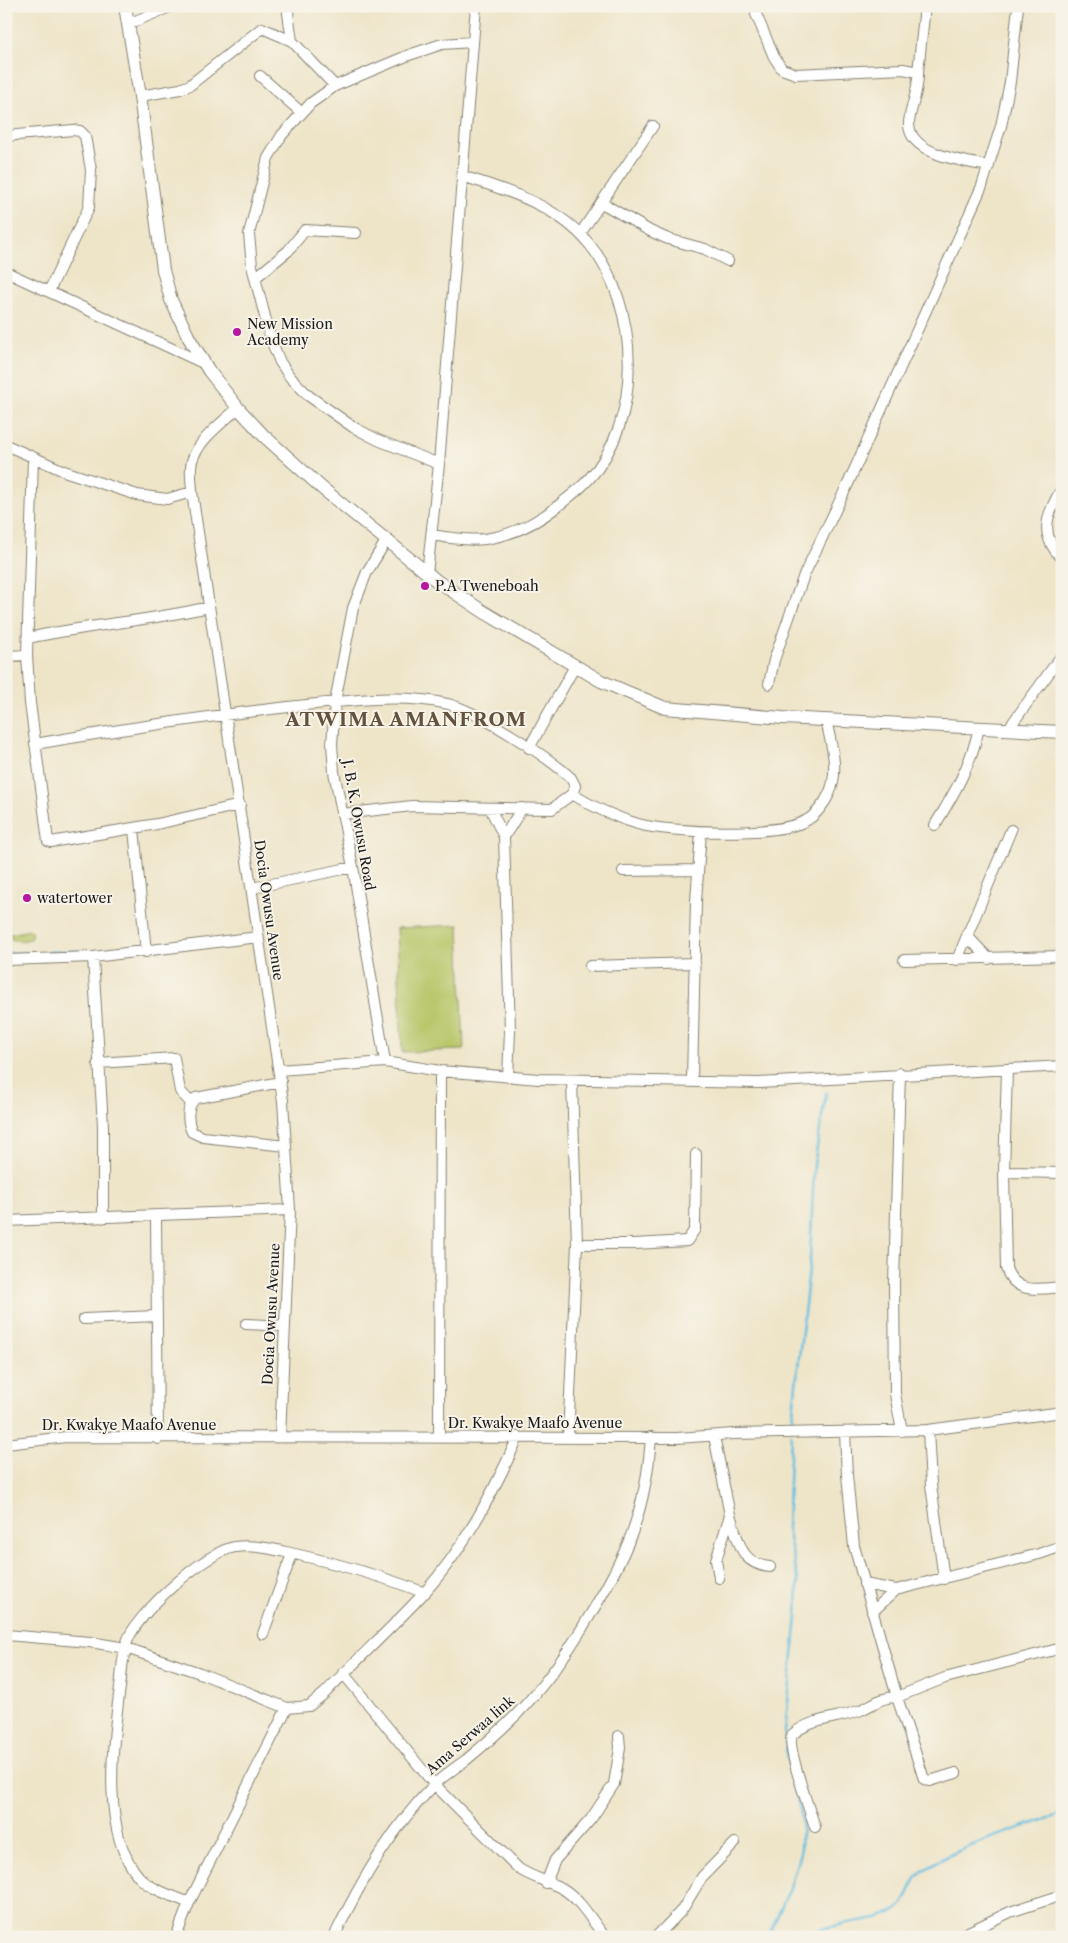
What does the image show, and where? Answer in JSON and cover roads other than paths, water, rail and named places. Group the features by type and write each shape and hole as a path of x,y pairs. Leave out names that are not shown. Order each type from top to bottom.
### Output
{"street":[{"path":"126,6 163,270 175,310 204,363 238,408 264,436 317,484 428,574 484,612 575,666 634,696 665,708 826,720 1062,732"},
{"path":"128,24 172,6"},
{"path":"289,6 288,13 292,41"},
{"path":"428,574 440,464 476,6"},
{"path":"925,6 918,72 919,83 909,122 916,139 944,159 989,166"},
{"path":"769,684 777,651 804,575 910,347 989,166 1001,126 1010,82 1018,6"},
{"path":"756,14 774,57 782,69 796,74 903,69 918,72"},
{"path":"140,96 180,89 190,85 259,30 266,29 292,41 335,86"},
{"path":"440,464 378,440 353,427 300,388 285,370 275,351 255,278 249,250 249,234 262,176 275,145 311,103 335,86 428,48 452,42 472,42"},
{"path":"260,76 302,113"},
{"path":"580,234 653,126"},
{"path":"6,136 72,130 80,131 85,136 91,170 89,207 49,292"},
{"path":"432,535 460,539 484,539 530,525 546,515 587,481 608,448 620,422 628,384 626,328 622,305 612,278 604,264 580,234 534,202 462,176"},
{"path":"602,202 650,231 668,239 706,249 728,261"},
{"path":"255,278 288,251 305,230 356,232"},
{"path":"6,272 204,363"},
{"name":"Docia Owusu Avenue","path":"238,408 195,453 191,467 192,492 281,1082 290,1210 280,1437"},
{"path":"6,445 33,458 90,480 151,498 167,499 192,492"},
{"path":"33,458 27,655 35,744 48,841 134,829 240,805"},
{"path":"1062,488 1047,516 1050,542 1062,558"},
{"name":"J. B. K. Owusu Road","path":"385,1062 353,867 334,772 332,744 335,702 352,608 367,572 386,541"},
{"path":"28,638 69,629 164,617 209,607"},
{"path":"6,656 27,655"},
{"path":"1009,728 1062,655"},
{"path":"530,748 575,666"},
{"path":"35,744 225,714 335,702 412,700 449,704 476,715 530,748 571,778 575,786 572,794 554,809 412,806 342,814"},
{"path":"572,794 613,816 640,824 701,832 774,828 808,820 829,794 835,775 834,758 826,720"},
{"path":"934,825 964,774 973,754 980,727"},
{"path":"490,808 504,837 510,1031 508,1077"},
{"path":"504,837 522,808"},
{"path":"134,829 146,952"},
{"path":"957,960 1011,830"},
{"path":"692,1081 698,870 701,832"},
{"path":"252,888 353,867"},
{"path":"623,871 698,870"},
{"path":"6,960 93,957 258,937"},
{"path":"968,937 989,959"},
{"path":"904,960 1062,956"},
{"path":"93,957 103,1126 103,1218"},
{"path":"590,966 695,963"},
{"path":"98,1062 174,1058 180,1091 191,1103 190,1127 197,1135 286,1146"},
{"path":"279,1070 385,1062 440,1071 572,1081 785,1082 1062,1066"},
{"path":"1007,1070 1004,1254 1008,1275 1016,1284 1028,1290 1034,1291 1062,1287"},
{"path":"440,1071 440,1436"},
{"path":"900,1074 894,1283 895,1394 902,1431"},
{"path":"568,1438 577,1244 572,1081"},
{"path":"191,1103 200,1097 281,1082"},
{"path":"577,1244 645,1244 687,1241 693,1235 695,1229 696,1154"},
{"path":"1004,1172 1062,1173"},
{"path":"6,1221 290,1210"},
{"path":"156,1216 158,1438"},
{"path":"84,1319 157,1316"},
{"path":"246,1324 285,1326"},
{"name":"Dr. Kwakye Maafo Avenue","path":"6,1444 59,1438 440,1436 678,1438 845,1433 928,1430 1062,1412"},
{"path":"928,1430 931,1485 944,1579"},
{"path":"845,1433 853,1537 864,1584 896,1697 924,1779 930,1781 956,1773"},
{"path":"714,1436 730,1515 748,1559 755,1564 770,1567"},
{"path":"6,1635 90,1642 126,1648 200,1673 287,1708 309,1706 425,1593 467,1534 495,1486 518,1437"},
{"name":"Ama Serwaa link","path":"334,1937 356,1890 400,1824 434,1784 468,1758 522,1708 554,1670 577,1638 613,1577 629,1545 645,1485 651,1437"},
{"path":"719,1578 716,1560 730,1515"},
{"path":"864,1584 896,1590 944,1579 1062,1546"},
{"path":"190,1903 151,1886 139,1877 121,1846 115,1820 113,1764 116,1717 126,1648 134,1628 196,1566 211,1556 236,1547 292,1554 355,1568 425,1593"},
{"path":"263,1634 292,1554"},
{"path":"872,1612 896,1590"},
{"path":"815,1827 793,1755 790,1741 792,1735 812,1724 860,1710 880,1699 896,1697 938,1680 1062,1648"},
{"path":"343,1673 434,1784 519,1869 533,1879 562,1888 573,1896 605,1937"},
{"path":"176,1937 190,1903 287,1708"},
{"path":"546,1882 555,1860 591,1819 614,1784 620,1748 619,1736"},
{"path":"656,1937 682,1910 702,1877 735,1843"},
{"path":"958,1937 1010,1912 1062,1896"}],"waterway":[{"path":"49,952 77,951"},
{"path":"6,953 27,953"},
{"path":"791,1429 810,1260 814,1165 826,1093"},
{"path":"768,1937 790,1888 801,1849 802,1818 787,1758 785,1730 797,1617 798,1579 787,1529 791,1435"},
{"path":"791,1937 889,1914 903,1904 918,1876 928,1867 986,1840 1062,1814"}],"place":[{"name":"New Mission Academy","path":"237,332"},
{"name":"P.A Tweneboah","path":"425,586"},
{"name":"watertower","path":"27,898"}],"district":[{"name":"ATWIMA AMANFROM","path":"406,719"}]}
